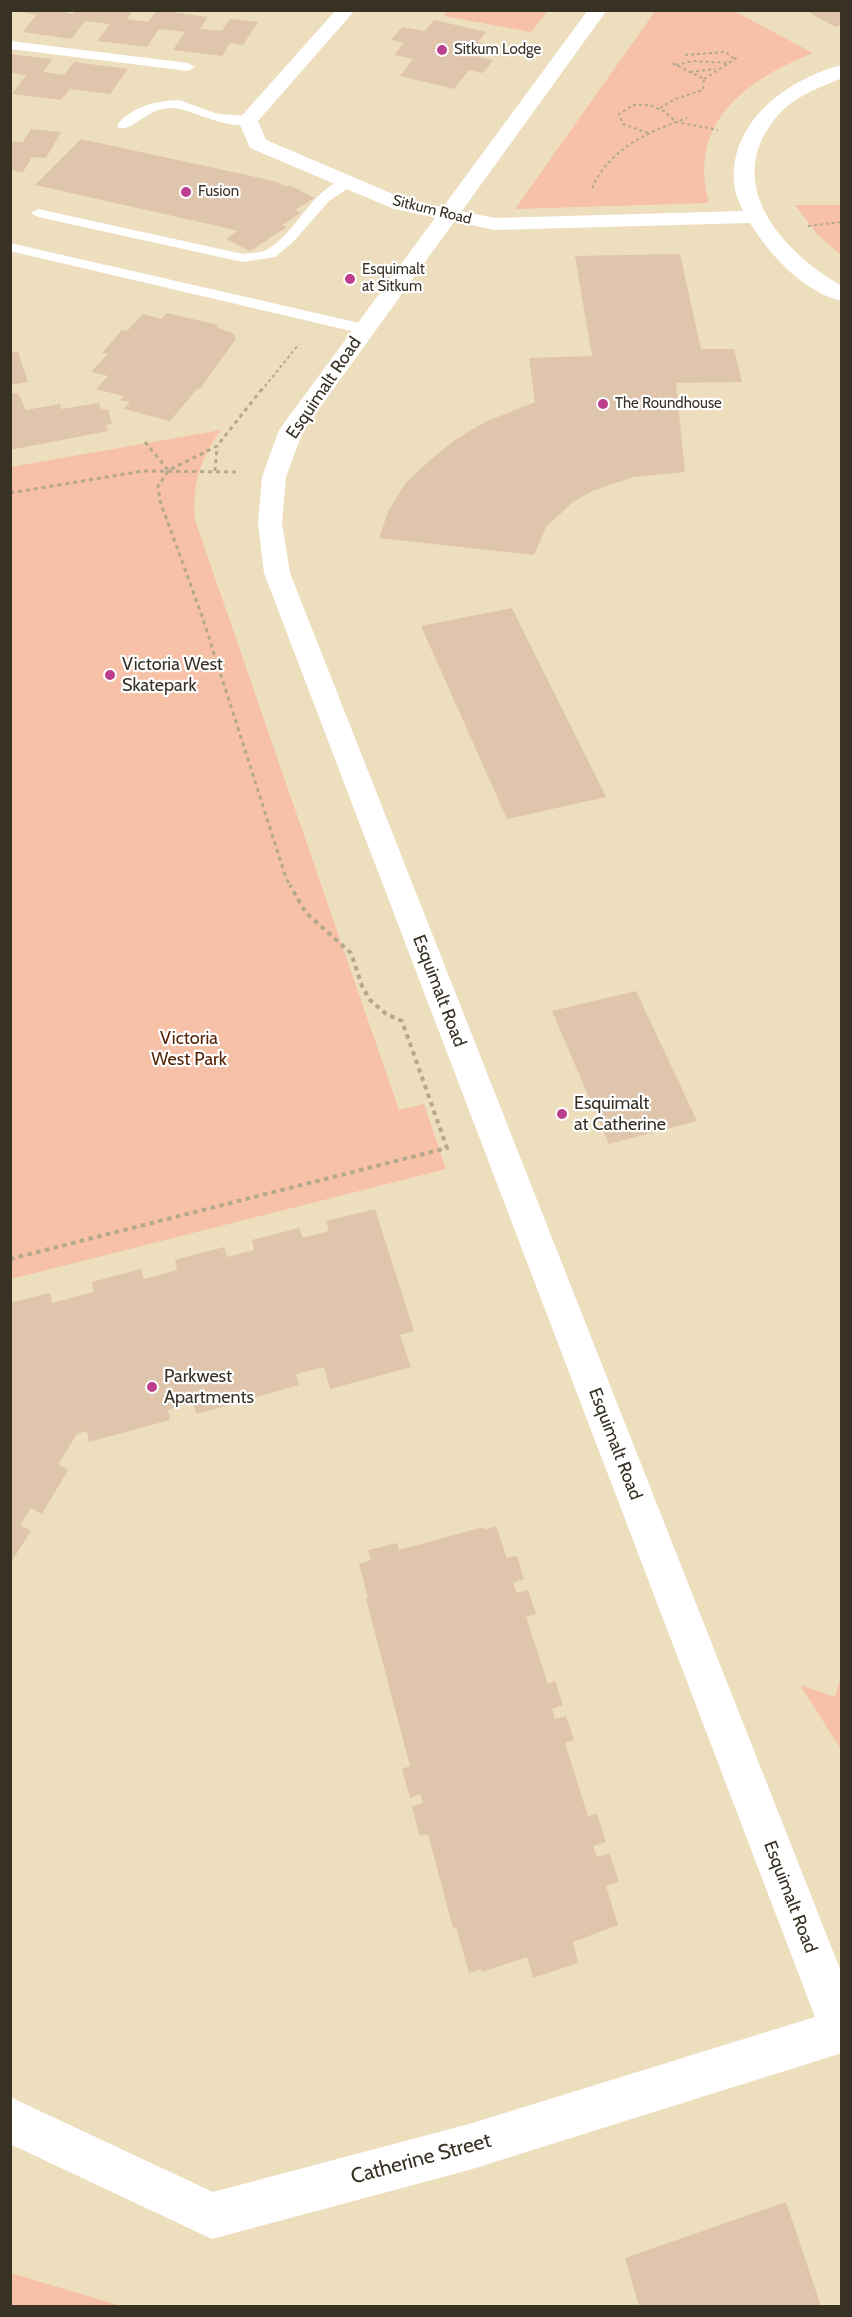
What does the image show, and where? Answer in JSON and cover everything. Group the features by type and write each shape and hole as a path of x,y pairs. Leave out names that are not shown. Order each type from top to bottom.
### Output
{"main road":[{"path":"248,120 346,10"},
{"name":"Esquimalt Road","path":"598,10 291,430 274,477 270,523 277,573 842,2031"},
{"path":"842,71 809,85 774,108 753,136 742,165 745,189 755,217 794,264 842,295"},
{"name":"Sitkum Road","path":"248,120 257,144 401,205 447,215 495,224 755,217"},
{"name":"Catherine Street","path":"10,2120 212,2216 469,2147 842,2031"}],"lane":[{"path":"10,45 188,67"},
{"path":"124,125 145,109 179,104 216,118 248,120"},
{"path":"38,213 243,258 270,254 288,239 324,198 348,182"},
{"path":"10,247 364,329"}],"path":[{"path":"660,108 671,100 703,90 704,79 736,58 725,52 685,55"},
{"path":"689,54 693,60"},
{"path":"676,65 693,60 729,63"},
{"path":"700,61 704,69"},
{"path":"670,62 704,79"},
{"path":"690,72 716,69"},
{"path":"648,133 622,124 619,114 622,110 639,105 660,108 676,122 753,136"},
{"path":"598,221 591,189 594,181 623,149 648,133 687,118"},
{"path":"10,1259 447,1148 402,1021 386,1014 370,999 362,986 351,953 306,913 286,878 202,616 160,501 158,486 169,470 217,446 320,318"},
{"path":"145,442 169,470"},
{"path":"10,493 143,471 215,471 217,446"}],"green space":[{"path":"656,10 734,11 813,53 765,76 728,108 715,127 707,149 704,174 709,203 515,209"},
{"path":"448,11 548,11 531,32 444,16"},
{"path":"795,205 841,205 841,255 817,234"},
{"name":"Victoria West Park","path":"221,430 199,472 194,507 195,520 399,1110 424,1104 446,1169 11,1279 11,467"},
{"path":"841,1676 842,1749 800,1685 835,1697"},
{"path":"11,2273 121,2306 11,2306"}],"building":[{"path":"13,10 53,10 73,14 75,10 133,10 127,19 148,22 157,10 208,17 200,29 222,31 230,19 258,22 243,45 230,43 222,56 173,50 185,32 159,29 147,47 97,41 110,24 85,21 71,39 23,32 36,15"},
{"path":"805,10 842,10 842,24 835,27"},
{"name":"Sitkum Lodge","path":"434,20 486,32 478,42 490,44 480,57 493,60 483,73 469,70 454,89 400,76 413,59 394,55 404,43 391,40 402,27 425,31"},
{"path":"10,54 52,59 43,72 64,75 74,62 128,69 110,94 70,89 61,100 12,94 26,75 10,73"},
{"path":"31,129 61,132 46,158 32,157 23,172 10,171 10,141 23,142"},
{"name":"Fusion","path":"81,139 274,181 287,187 289,185 315,198 295,210 301,213 282,225 287,227 250,251 226,239 238,231 35,185"},
{"name":"The Roundhouse","path":"680,254 701,349 734,349 742,382 676,383 685,472 633,477 595,490 574,501 546,527 534,555 379,538 388,512 405,484 429,461 455,440 485,422 535,402 529,358 592,356 575,256"},
{"path":"167,313 218,325 217,327 234,334 236,339 200,389 198,388 170,421 124,409 130,402 120,400 123,396 96,389 108,376 91,372 108,354 102,353 122,330 127,331 143,314 162,319"},
{"path":"18,352 28,382 10,385 10,353"},
{"path":"18,393 26,410 60,404 61,409 99,403 101,410 108,409 112,424 106,425 108,431 10,450 10,394"},
{"path":"512,608 606,797 507,819 421,626"},
{"path":"636,991 697,1121 609,1144 552,1011"},
{"name":"Parkwest Apartments","path":"375,1209 414,1331 400,1335 411,1367 330,1389 324,1367 296,1374 299,1385 196,1414 193,1402 168,1410 170,1420 89,1442 87,1431 77,1434 58,1464 68,1470 42,1514 31,1508 20,1525 31,1531 10,1564 10,1303 50,1293 52,1303 94,1292 92,1282 141,1269 144,1279 177,1270 175,1260 224,1247 227,1257 254,1250 252,1240 299,1228 303,1238 329,1231 326,1221"},
{"path":"496,1526 507,1558 517,1556 524,1579 513,1583 517,1593 528,1590 536,1614 526,1617 548,1684 555,1681 563,1705 552,1709 555,1719 566,1716 574,1740 565,1743 588,1816 597,1814 606,1842 593,1846 597,1857 609,1853 619,1881 606,1886 618,1925 573,1942 578,1963 533,1978 527,1957 482,1972 481,1969 469,1973 456,1927 453,1928 428,1834 420,1836 412,1807 423,1803 420,1794 410,1798 402,1769 410,1766 359,1564 371,1560 368,1550 397,1543 399,1550 483,1527 484,1530"},
{"path":"786,2202 821,2306 639,2306 625,2258"}],"place":[{"name":"Sitkum Lodge","path":"442,50"},
{"name":"Fusion","path":"186,192"},
{"name":"Esquimalt at Sitkum","path":"350,279"},
{"name":"The Roundhouse","path":"603,404"},
{"name":"Victoria West Skatepark","path":"110,675"},
{"name":"Esquimalt at Catherine","path":"562,1114"},
{"name":"Parkwest Apartments","path":"152,1387"}]}
